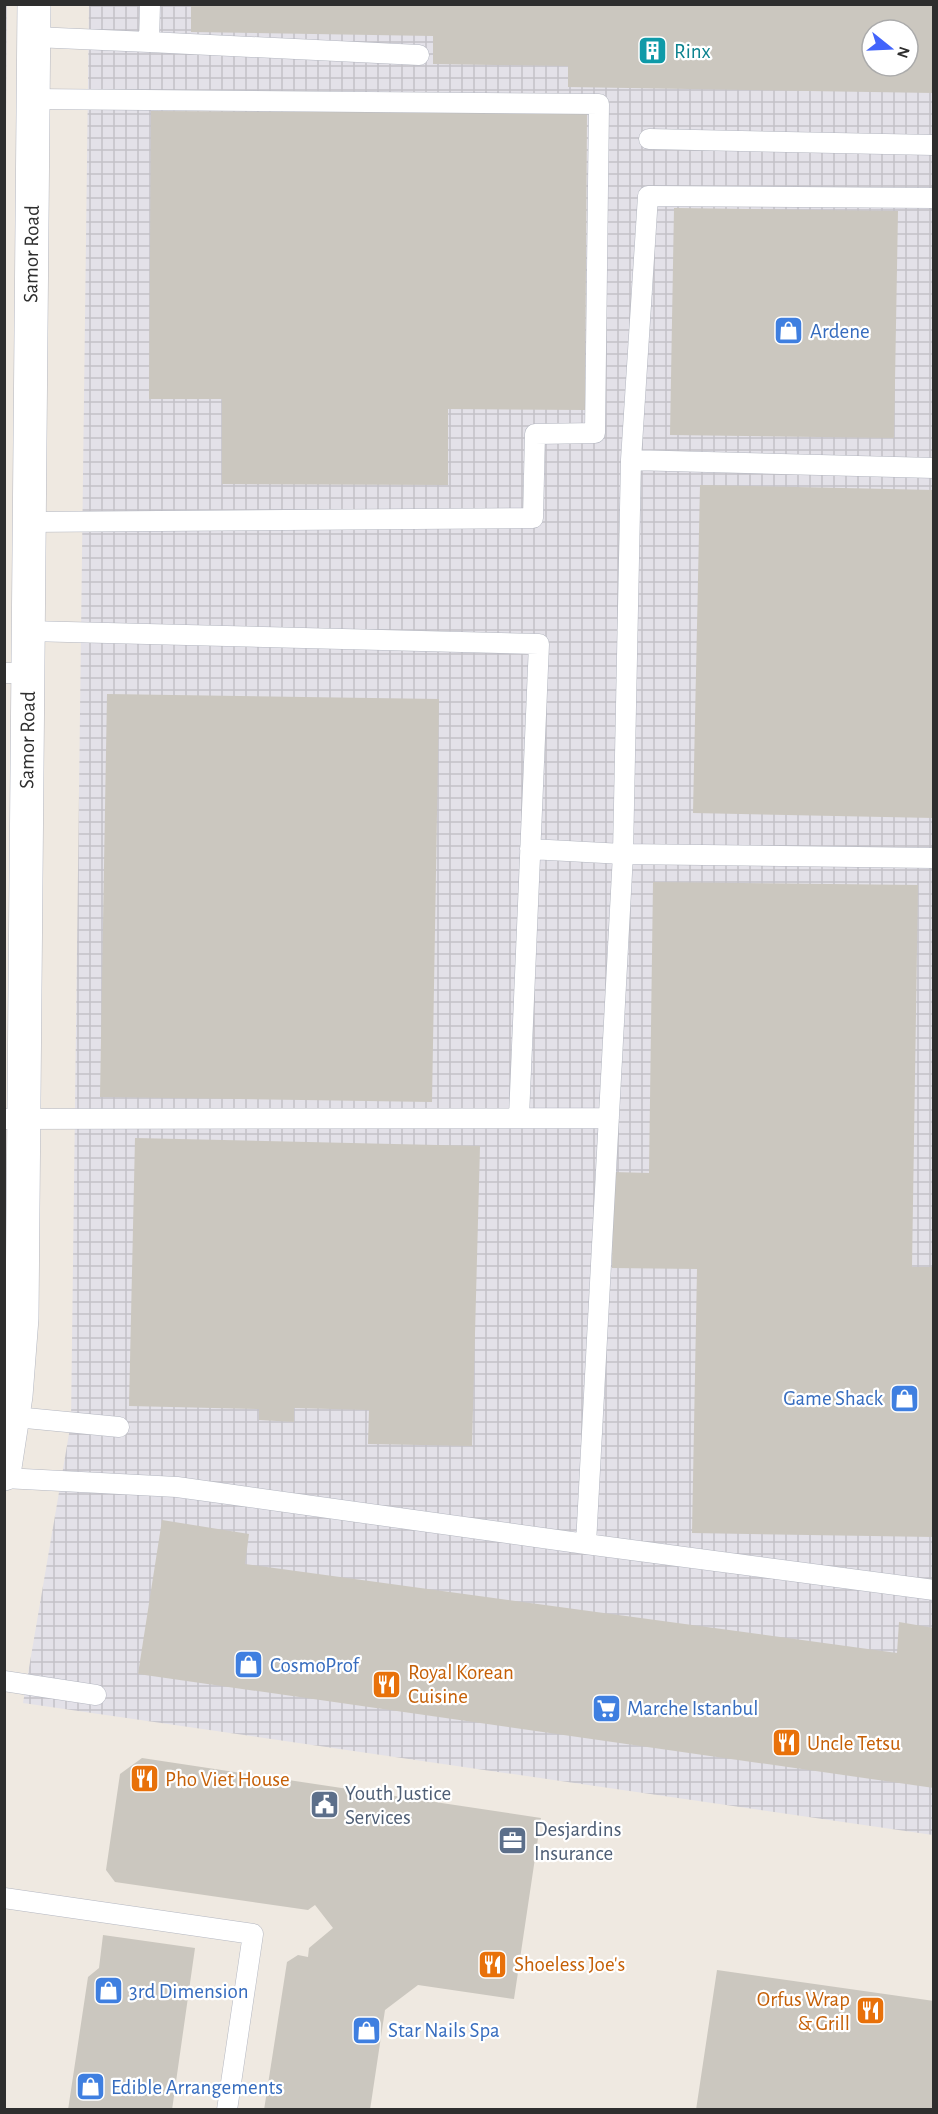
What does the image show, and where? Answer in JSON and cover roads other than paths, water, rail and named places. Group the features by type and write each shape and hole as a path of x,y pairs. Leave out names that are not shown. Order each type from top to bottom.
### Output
{"street":[{"name":"Samor Road","path":"4,1476 9,1416 22,1318 14,1119 16,673 28,631 34,4"}],"lane":[{"path":"149,42 150,4"},
{"path":"34,37 419,55"},
{"path":"29,522 533,518 535,434 595,433 599,104 33,99"},
{"path":"650,139 933,145"},
{"path":"586,1544 623,854 632,460 648,196 933,198"},
{"path":"632,460 933,468"},
{"path":"28,631 539,644 519,1117"},
{"path":"530,849 623,854 933,858"},
{"path":"14,1119 609,1118"},
{"path":"9,1416 118,1427"},
{"path":"4,1476 177,1487 933,1590"},
{"path":"4,1681 96,1695"},
{"path":"4,1898 253,1934 227,2109"}],"place":[{"name":"Rinx","path":"653,51"},
{"name":"Ardene","path":"789,331"},
{"name":"Game Shack","path":"904,1398"},
{"name":"CosmoProf","path":"249,1665"},
{"name":"Royal Korean Cuisine","path":"387,1684"},
{"name":"Marche Istanbul","path":"606,1708"},
{"name":"Uncle Tetsu","path":"786,1743"},
{"name":"Pho Viet House","path":"144,1779"},
{"name":"Youth Justice Services","path":"324,1805"},
{"name":"Desjardins Insurance","path":"513,1841"},
{"name":"Shoeless Joe's","path":"493,1964"},
{"name":"3rd Dimension","path":"108,1991"},
{"name":"Orfus Wrap & Grill","path":"871,2011"},
{"name":"Star Nails Spa","path":"367,2030"},
{"name":"Edible Arrangements","path":"90,2087"}]}
